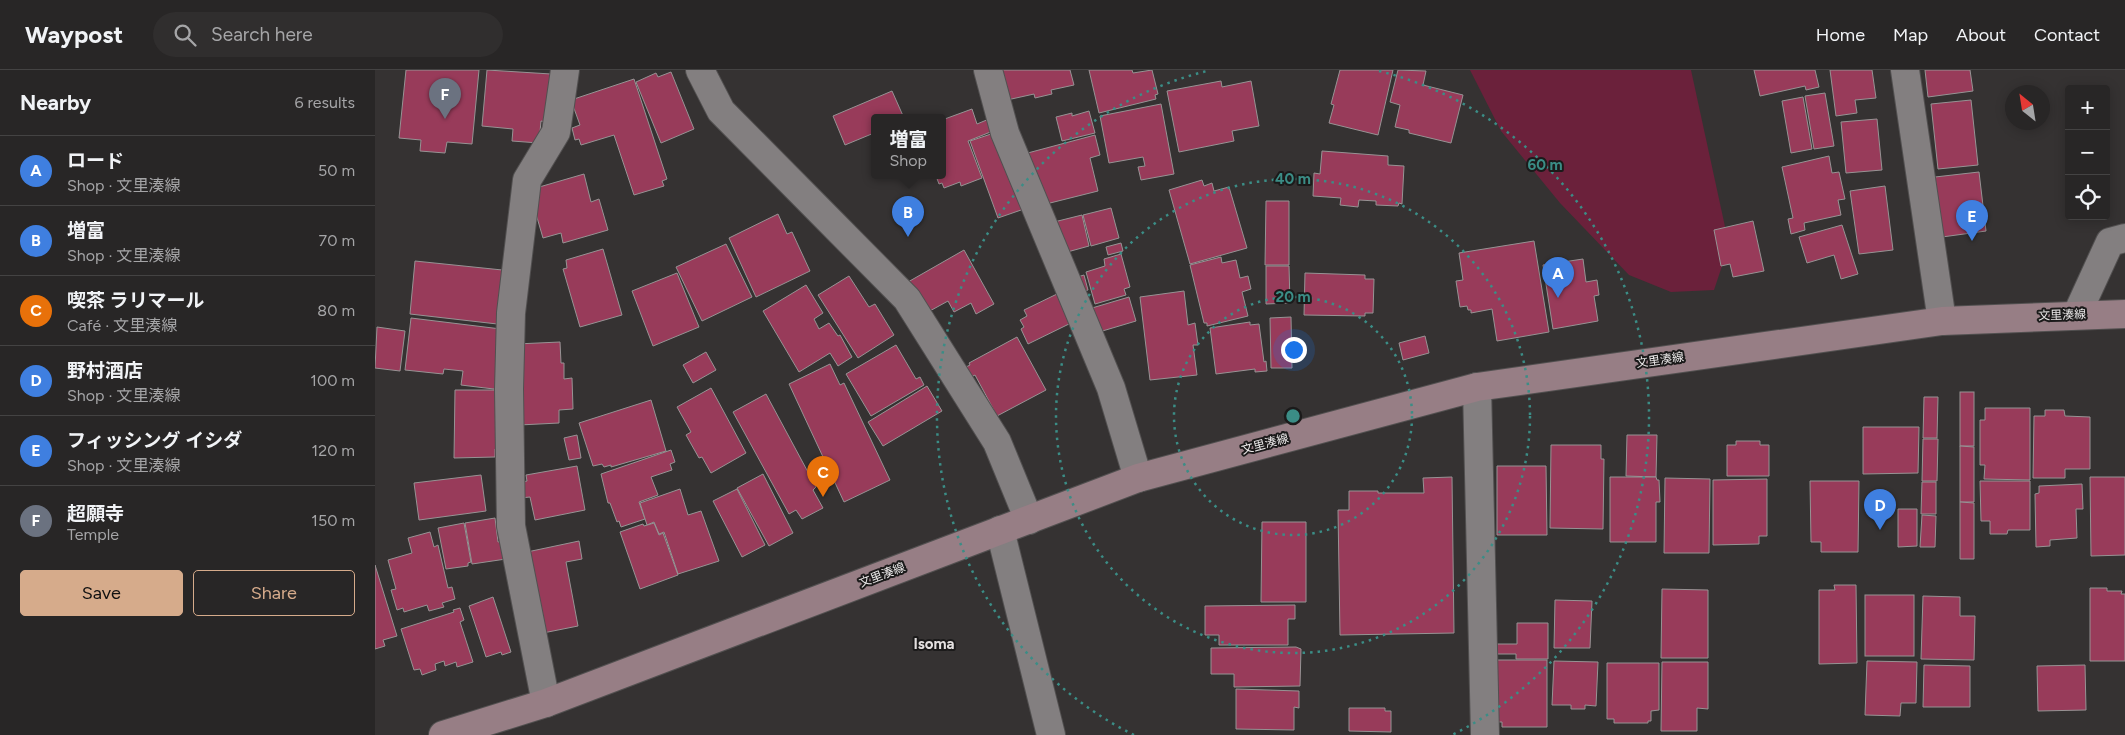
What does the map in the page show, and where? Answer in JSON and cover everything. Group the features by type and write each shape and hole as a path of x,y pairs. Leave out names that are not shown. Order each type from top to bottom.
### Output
{"main road":[{"name":"文里湊線","path":"443,735 546,703 1139,478 1477,387 1942,321 2077,314 2125,314"}],"street":[{"path":"546,703 511,526 509,389 511,314 527,180 556,132 565,70"},
{"path":"700,70 721,111 907,299 997,442 1029,520"},
{"path":"988,70 1005,133 1111,388 1139,478"},
{"path":"1905,70 1942,321"},
{"path":"2077,314 2111,242 2125,238"},
{"path":"1477,387 1485,735"},
{"path":"1000,530 1051,735"}],"shaded area":[{"path":"1470,70 1691,70 1729,245 1714,290 1671,292 1629,275 1560,203 1501,131"}],"building":[{"path":"406,70 479,70 472,144 447,142 445,153 420,151 421,140 399,138"},
{"path":"487,70 551,74 546,122 541,121 539,143 512,141 513,129 482,126"},
{"path":"999,70 1070,70 1074,85 1051,90 1052,94 1035,98 1034,94 1007,100"},
{"path":"1089,70 1132,70 1133,73 1152,70 1158,94 1155,95 1156,99 1099,113"},
{"path":"1340,70 1393,70 1378,135 1329,123 1334,105 1331,104"},
{"path":"1398,70 1426,71 1423,85 1463,95 1451,143 1409,133 1409,130 1395,127 1400,105 1390,102"},
{"path":"1754,70 1815,70 1819,87 1806,90 1805,86 1760,96"},
{"path":"1830,70 1872,70 1876,98 1855,100 1857,113 1836,116"},
{"path":"1925,70 1970,70 1973,91 1928,97"},
{"path":"671,72 694,129 661,143 636,82 656,73 658,77"},
{"path":"634,79 667,179 662,181 664,186 634,195 614,135 581,145 579,139 575,140 572,128 580,125 571,100"},
{"path":"1221,81 1222,87 1251,81 1259,126 1232,131 1234,141 1179,152 1167,91"},
{"path":"892,91 902,114 871,114 871,134 845,145 833,116"},
{"path":"1825,93 1834,146 1814,149 1805,96"},
{"path":"1803,97 1812,149 1791,153 1782,101"},
{"path":"1971,100 1978,165 1938,169 1931,104"},
{"path":"1161,104 1174,174 1141,180 1138,167 1145,166 1143,157 1109,163 1100,116"},
{"path":"972,109 977,124 989,119 993,131 968,141 982,178 961,186 960,182 944,188 942,183 939,184 937,179 946,179 946,119"},
{"path":"1089,111 1095,133 1062,141 1056,117 1072,113 1072,116"},
{"path":"1877,119 1882,170 1846,173 1841,122"},
{"path":"997,132 1024,209 998,218 970,141"},
{"path":"1095,135 1100,155 1090,158 1098,191 1038,206 1024,154"},
{"path":"1322,151 1388,156 1388,165 1404,166 1402,204 1399,203 1398,206 1376,205 1376,201 1359,200 1358,207 1340,205 1341,198 1313,196 1314,173 1320,174"},
{"path":"1829,156 1832,173 1839,172 1845,199 1838,200 1841,215 1804,223 1805,230 1791,234 1788,219 1793,218 1782,167"},
{"path":"1979,172 1986,231 1942,237 1935,177"},
{"path":"584,174 591,202 599,199 608,230 563,243 561,233 543,238 529,190"},
{"path":"1202,180 1204,186 1212,183 1214,191 1229,187 1247,248 1190,264 1169,190"},
{"path":"1885,186 1893,250 1859,254 1850,191"},
{"path":"1266,201 1289,201 1289,265 1265,265"},
{"path":"1111,208 1119,238 1091,246 1083,215"},
{"path":"778,214 787,234 792,232 810,271 756,297 729,238"},
{"path":"1082,215 1089,246 1060,254 1050,223"},
{"path":"1753,221 1764,271 1733,277 1730,264 1721,266 1714,230"},
{"path":"1842,225 1858,274 1841,279 1834,255 1807,263 1799,237"},
{"path":"1534,241 1549,332 1497,341 1492,309 1471,313 1467,306 1460,307 1456,281 1463,280 1459,253"},
{"path":"1121,243 1123,251 1108,255 1106,247"},
{"path":"726,244 752,297 702,321 676,267"},
{"path":"603,249 622,315 580,327 563,269 567,268 566,260"},
{"path":"964,250 994,304 976,314 971,303 954,312 948,301 928,312 908,282"},
{"path":"1121,254 1130,287 1124,289 1126,295 1095,304 1086,272 1105,266 1104,259"},
{"path":"1221,257 1222,263 1236,260 1240,278 1248,276 1251,289 1242,292 1248,316 1207,326 1207,323 1204,323 1190,265"},
{"path":"1583,259 1586,282 1597,280 1599,295 1594,296 1598,321 1553,329 1543,265"},
{"path":"415,261 512,271 506,325 410,314"},
{"path":"1266,266 1289,266 1290,303 1266,304"},
{"path":"677,273 699,327 653,346 632,291"},
{"path":"1305,273 1365,275 1365,279 1374,279 1373,313 1365,313 1365,316 1304,315"},
{"path":"1084,275 1088,290 1078,293 1074,278"},
{"path":"849,276 869,307 875,304 894,335 858,358 818,295"},
{"path":"806,285 823,313 814,319 819,329 829,323 838,336 840,335 852,357 838,366 830,353 799,372 763,311"},
{"path":"1184,291 1188,325 1195,323 1198,345 1193,345 1197,375 1150,380 1140,297"},
{"path":"1057,294 1071,323 1028,344 1021,329 1024,327 1020,320 1027,316 1024,310"},
{"path":"1129,297 1136,321 1099,332 1092,308"},
{"path":"1291,317 1292,368 1271,368 1270,318"},
{"path":"411,318 501,329 502,390 461,385 463,371 444,369 443,374 405,370"},
{"path":"1250,322 1250,325 1259,324 1267,371 1255,372 1255,369 1216,374 1210,328"},
{"path":"377,327 405,331 400,371 375,368"},
{"path":"1425,336 1429,353 1403,360 1399,343"},
{"path":"1017,337 1046,390 997,416 975,375 969,378 964,368 970,365 969,363"},
{"path":"560,342 561,363 564,363 564,379 572,378 573,409 559,410 559,423 519,425 516,344"},
{"path":"896,345 916,379 920,377 924,385 871,416 846,374"},
{"path":"706,352 716,370 693,383 683,365"},
{"path":"830,364 840,385 844,383 890,480 844,502 789,384"},
{"path":"927,386 942,411 883,446 868,422"},
{"path":"711,388 746,453 711,473 702,457 699,458 686,435 691,432 677,407"},
{"path":"455,390 504,390 503,448 495,449 495,457 454,458"},
{"path":"1960,392 1974,392 1974,446 1960,446"},
{"path":"766,394 816,487 813,490 823,508 802,519 796,510 789,514 733,412"},
{"path":"1924,397 1938,397 1937,438 1923,438"},
{"path":"651,400 666,451 611,467 611,465 604,467 602,464 593,466 579,423"},
{"path":"1985,408 2030,408 2030,480 1984,479 1985,465 1980,465 1980,420 1985,420"},
{"path":"2045,410 2064,410 2065,416 2090,417 2090,469 2065,469 2065,478 2033,478 2034,416 2045,416"},
{"path":"1863,427 1919,427 1918,473 1863,474"},
{"path":"577,435 581,458 569,460 564,438"},
{"path":"1627,435 1657,435 1656,477 1626,476"},
{"path":"1923,439 1938,439 1937,481 1922,481"},
{"path":"1736,441 1760,441 1760,445 1769,445 1769,476 1727,476 1727,445 1736,445"},
{"path":"1551,445 1601,445 1601,459 1604,459 1603,529 1550,528"},
{"path":"1960,446 1974,447 1974,502 1960,502"},
{"path":"671,450 675,462 670,464 672,470 651,477 658,495 639,502 645,519 621,527 619,521 617,522 610,503 608,503 601,474"},
{"path":"577,466 585,510 535,520 530,497 520,498 518,483 527,481 526,475"},
{"path":"1497,466 1546,466 1547,535 1497,535"},
{"path":"763,474 793,533 769,546 737,488"},
{"path":"481,475 486,511 419,520 414,483"},
{"path":"1452,477 1454,633 1340,635 1338,510 1349,510 1349,491 1424,493 1423,478"},
{"path":"1610,477 1656,477 1659,480 1660,502 1656,502 1656,542 1610,542"},
{"path":"2090,477 2125,477 2125,555 2091,556"},
{"path":"1665,478 1710,479 1709,553 1664,553"},
{"path":"1767,479 1767,536 1759,536 1759,544 1713,545 1713,480"},
{"path":"1810,481 1859,481 1858,552 1821,552 1821,542 1811,542"},
{"path":"1980,481 2030,481 2030,530 2008,530 2007,534 1990,534 1990,521 1981,521"},
{"path":"1922,482 1936,482 1936,514 1921,514"},
{"path":"2082,484 2083,509 2076,509 2077,538 2050,540 2050,546 2036,547 2035,494 2039,493 2039,486"},
{"path":"680,489 688,515 701,511 719,561 678,574 664,532 659,534 654,522 647,525 640,503"},
{"path":"737,489 765,545 742,557 713,501"},
{"path":"1960,502 1974,503 1974,559 1960,559"},
{"path":"1898,509 1917,509 1917,546 1898,547"},
{"path":"1922,515 1936,516 1935,547 1920,547"},
{"path":"495,518 498,542 504,541 506,559 472,564 465,523"},
{"path":"1262,522 1306,522 1306,602 1261,602"},
{"path":"464,523 471,562 468,563 468,566 446,569 438,528"},
{"path":"654,523 659,535 663,533 678,575 640,589 620,532 643,524 644,526"},
{"path":"430,532 434,547 438,545 448,588 452,587 455,599 442,603 444,607 429,611 427,605 404,612 403,608 397,610 391,590 396,589 388,560 412,553 408,538"},
{"path":"579,541 582,559 566,562 578,626 543,633 527,552"},
{"path":"375,565 397,636 383,640 385,646 375,649"},
{"path":"1834,585 1856,585 1857,663 1819,664 1819,590 1835,590"},
{"path":"2090,588 2107,588 2107,591 2122,591 2121,594 2125,594 2125,661 2090,661"},
{"path":"1662,589 1708,590 1708,658 1661,658"},
{"path":"1865,595 1914,595 1914,656 1865,656"},
{"path":"1923,596 1960,597 1960,616 1975,616 1974,660 1921,659"},
{"path":"493,597 511,652 502,655 501,652 486,657 469,606"},
{"path":"1555,600 1592,601 1590,648 1554,648"},
{"path":"1295,605 1295,619 1288,619 1288,645 1219,645 1219,635 1205,635 1205,606"},
{"path":"460,608 464,620 460,622 473,662 457,667 456,662 445,666 444,661 435,664 436,670 422,675 420,669 414,670 401,629 454,612 453,610"},
{"path":"1517,623 1548,623 1548,659 1516,659 1516,654 1496,654 1496,644 1517,644"},
{"path":"1296,647 1301,649 1300,686 1234,687 1234,674 1211,674 1211,648"},
{"path":"1496,660 1547,660 1547,727 1502,727 1502,722 1496,722"},
{"path":"1554,661 1598,662 1596,706 1585,705 1585,709 1571,709 1571,705 1552,705"},
{"path":"1867,661 1917,662 1916,703 1901,703 1900,716 1865,715"},
{"path":"1662,662 1708,662 1708,709 1697,708 1697,731 1661,731"},
{"path":"1607,663 1659,663 1659,710 1651,711 1651,721 1648,721 1648,723 1614,723 1614,719 1607,719"},
{"path":"1924,665 1970,666 1970,707 1923,707"},
{"path":"2085,665 2086,710 2038,711 2037,666"},
{"path":"1236,689 1299,691 1299,708 1294,707 1294,730 1236,729"},
{"path":"1349,708 1385,708 1385,711 1391,711 1391,732 1349,731"}],"place":[{"name":"超願寺","path":"445,119"},
{"name":"増富","path":"908,237"},
{"name":"フィッシング イシダ","path":"1972,241"},
{"name":"ロード","path":"1558,298"},
{"name":"喫茶 ラリマール","path":"823,497"},
{"name":"野村酒店","path":"1880,530"}],"district":[{"name":"Isoma","path":"934,644"}]}
